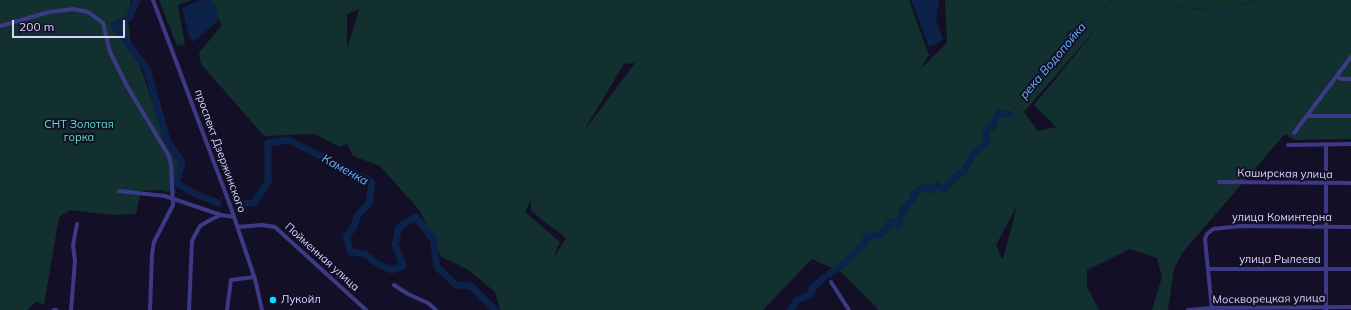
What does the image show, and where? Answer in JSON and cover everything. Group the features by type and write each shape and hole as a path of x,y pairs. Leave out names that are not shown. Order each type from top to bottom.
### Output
{"street":[{"name":"проспект Дзержинского","path":"153,0 238,227 254,277 262,310"},
{"path":"0,26 49,12 73,10 88,12 103,23 110,52 127,86 169,156 173,205 154,242 152,254 150,310"},
{"path":"1294,133 1351,57"},
{"path":"1337,76 1341,79 1351,79"},
{"path":"1307,116 1351,116"},
{"path":"1326,144 1326,309"},
{"path":"1288,145 1351,144"},
{"name":"Каширская улица","path":"1219,182 1351,183"},
{"path":"119,191 165,196 173,200 221,215 234,217"},
{"path":"189,310 192,241 194,235 200,226 221,215"},
{"path":"71,310 75,261 74,244 77,224"},
{"name":"Пойменная улица","path":"238,227 262,225 275,227 366,310"},
{"name":"улица Коминтерна","path":"1208,269 1205,239 1207,234 1213,229 1241,226 1351,227"},
{"path":"1208,269 1212,309"},
{"name":"улица Рылеева","path":"1208,269 1351,269"},
{"path":"227,310 231,280 254,277"},
{"path":"831,282 849,310"},
{"path":"394,285 408,294 428,303 436,310"},
{"name":"Москворецкая улица","path":"1188,310 1326,309 1351,307"}],"green space":[{"name":"СНТ Золотая горка","path":"0,0 131,0 128,22 130,38 157,114 183,164 174,186 177,194 160,190 141,191 136,214 112,215 70,210 59,217 44,305 36,302 27,310 0,310"},
{"path":"159,0 192,0 178,5 185,44 177,46"},
{"path":"208,0 909,0 929,55 919,70 947,43 945,0 1351,0 1351,139 1294,140 1285,134 1182,253 1174,269 1168,310 1152,310 1162,277 1157,258 1130,249 1087,270 1087,287 1099,310 879,310 841,272 812,259 763,310 500,310 495,292 467,269 441,257 420,211 380,166 353,156 347,144 340,147 315,134 264,136 201,64 199,53 222,25","holes":["359,9 347,49 347,14","1102,22 1034,105 1056,127 1038,131 1024,112","635,63 586,127 624,64","531,200 531,211 566,238 553,259 560,242 525,212","1017,206 1003,259 996,245"]}],"water":[{"path":"200,0 211,0 216,5 218,21 193,42 189,36 182,8"},
{"path":"911,0 939,0 936,19 943,40 929,47"}],"waterway":[{"name":"Каменка","path":"137,0 129,18 114,25 147,69 167,140 182,163 176,183 198,195 218,203"},
{"name":"река Водопойка","path":"1013,110 1078,27 1113,0"},
{"name":"река Водопойка","path":"1172,0 1178,7 1209,10 1227,15 1241,5 1257,0"},
{"path":"829,274 846,262 864,244 867,237 882,234 891,222 899,224 904,209 913,199 914,193 924,187 931,190 937,185 944,189 959,174 964,172 973,154 982,147 987,140 986,130 992,127 1000,113 1009,114"},
{"name":"Каменка","path":"237,203 254,203 268,182 268,143 289,140 372,182 369,203 358,215 353,228 346,237 351,252 365,254 379,265 392,270 403,266 395,244 399,227 416,217 433,239 437,267 456,285 471,286 495,310"},
{"path":"790,310 797,300 810,295 812,289 823,278"}],"place":[{"name":"Лукойл","path":"273,300"}]}
